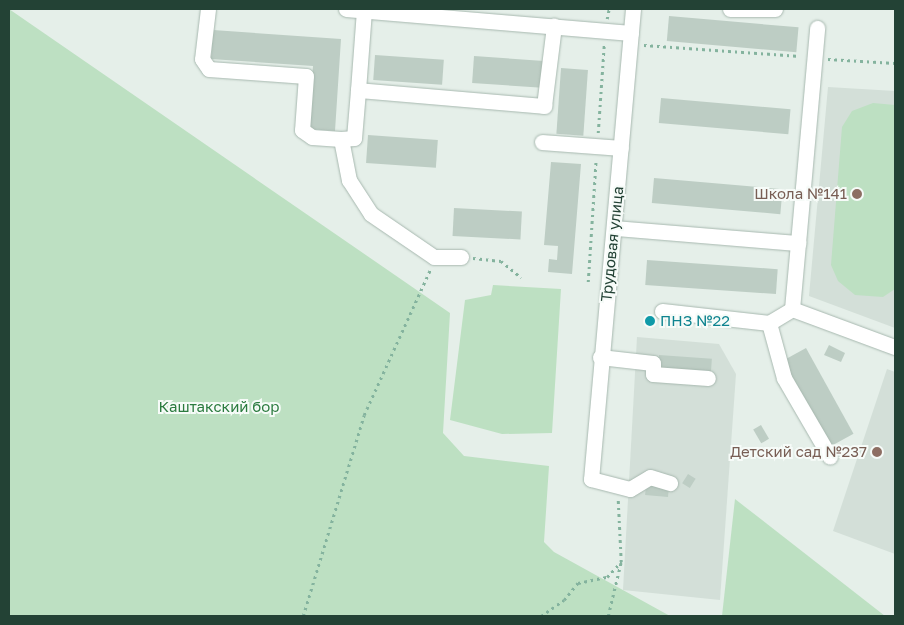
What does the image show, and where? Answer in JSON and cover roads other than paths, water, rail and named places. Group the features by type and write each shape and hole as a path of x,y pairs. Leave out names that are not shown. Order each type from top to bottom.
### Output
{"street":[{"path":"208,9 202,59 209,69 306,76 302,130 312,137 340,139 354,138 364,10"},
{"path":"346,9 447,12 554,26 630,39"},
{"name":"Трудовая улица","path":"633,9 615,228 600,357 591,479 630,489 650,477 670,483"},
{"path":"730,9 774,9"},
{"path":"358,90 544,106 554,26"},
{"path":"792,309 817,28"},
{"path":"340,139 357,199 402,239 434,257 461,257"},
{"path":"542,142 622,148"},
{"path":"615,228 798,243"},
{"path":"662,311 769,323 792,309"},
{"path":"792,309 895,347"},
{"path":"769,323 784,378 830,457"},
{"path":"600,357 653,362 653,374 708,378"}],"place":[{"name":"Школа №141","path":"857,194"},
{"name":"ПНЗ №22","path":"650,321"},
{"name":"Детский сад №237","path":"877,452"}],"park label":[{"name":"Каштакский бор","path":"219,407"}]}
